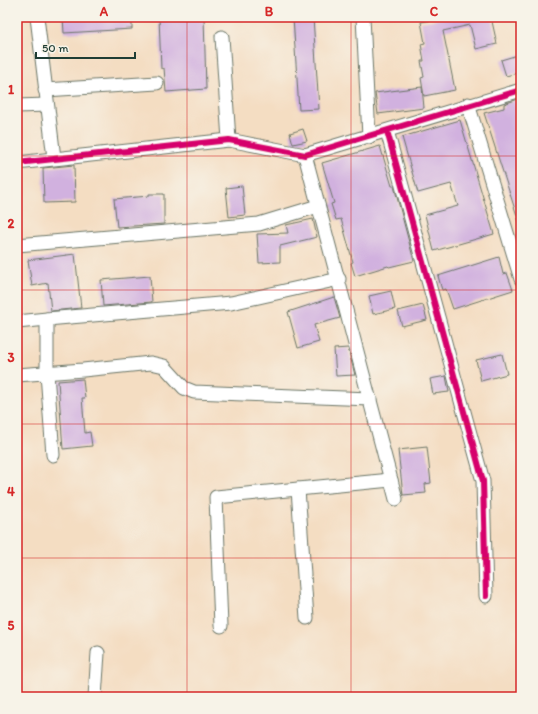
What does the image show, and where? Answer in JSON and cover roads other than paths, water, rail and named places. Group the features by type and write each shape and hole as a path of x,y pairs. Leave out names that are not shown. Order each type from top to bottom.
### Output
{"street":[{"path":"36,17 54,158"},
{"path":"363,17 369,137"},
{"path":"222,37 229,140"},
{"path":"45,90 157,83"},
{"path":"17,163 229,140 305,155 369,137 468,104 521,90"},
{"path":"468,104 521,279"},
{"path":"17,106 47,105"},
{"path":"387,131 483,481 486,596"},
{"path":"305,155 396,499"},
{"path":"17,245 259,224 318,206"},
{"path":"17,322 231,303 338,279"},
{"path":"47,319 47,373 53,455"},
{"path":"17,374 47,373 151,363 164,366 184,388 194,392 370,399"},
{"path":"221,626 216,497 392,480"},
{"path":"298,489 307,618"},
{"path":"95,697 98,653"}]}
